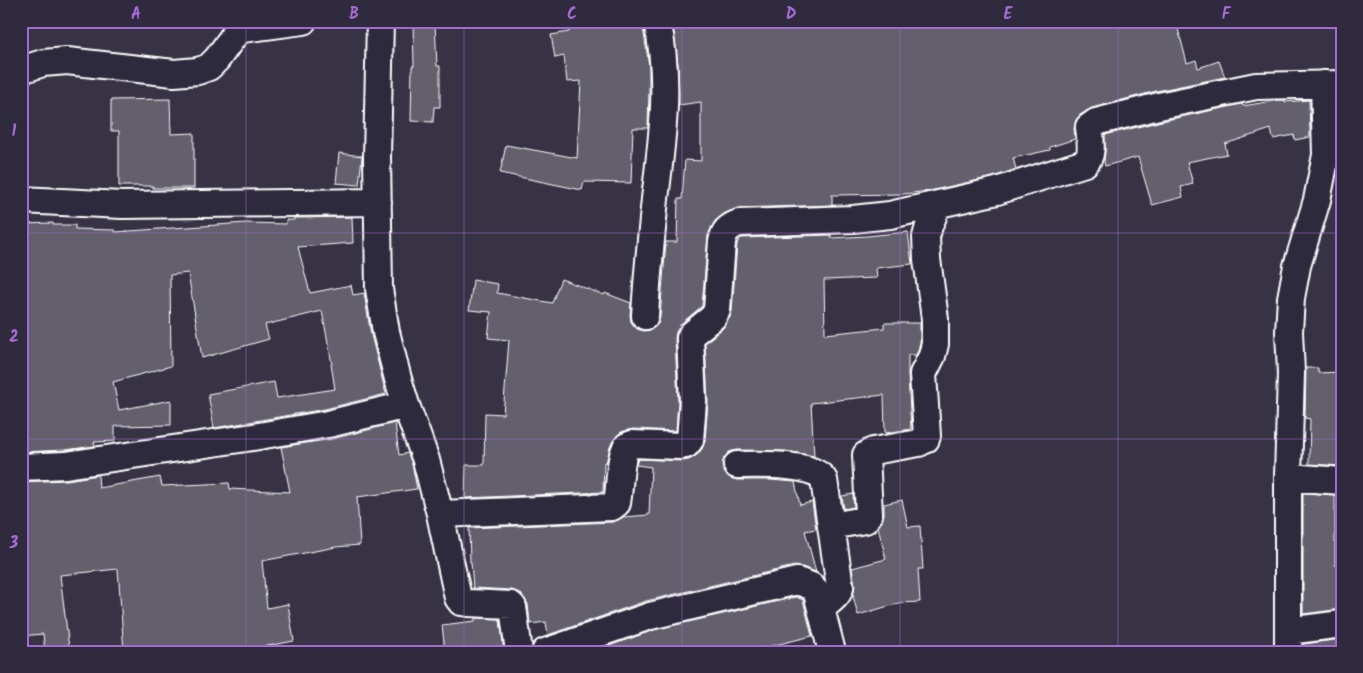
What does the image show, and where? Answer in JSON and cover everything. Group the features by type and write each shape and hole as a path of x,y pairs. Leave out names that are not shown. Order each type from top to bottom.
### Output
{"street":[{"path":"21,70 43,63 66,61 174,73 198,71 209,67 217,60 235,34 244,29 303,21"},
{"path":"380,21 377,156 378,289 386,332 406,405 426,460 458,598 461,602 468,603 511,605 519,652"},
{"path":"645,316 647,277 665,100 664,64 661,36 657,21"},
{"path":"440,514 612,507 617,503 624,450 627,446 632,444 686,445 690,440 692,415 690,338 692,334 713,317 717,310 722,242 724,234 730,226 739,223 853,219 890,215 997,191 1088,161 1090,155 1089,127 1096,122 1159,106 1256,86 1333,84 1326,131 1325,163 1317,200 1297,266 1290,298 1288,641 1342,624"},
{"path":"21,200 122,205 378,202"},
{"path":"831,526 865,520 870,514 866,459 868,453 926,440 928,432 923,374 932,356 935,344 935,319 926,237 938,204"},
{"path":"21,467 66,465 254,437 328,424 406,405"},
{"path":"737,465 801,468 819,475 824,480 840,587 837,594 821,608"},
{"path":"1288,477 1342,481"},
{"path":"546,652 650,616 797,582 806,584 814,589 821,608 832,652"}],"building":[{"path":"566,21 642,21 649,66 648,128 633,128 631,183 584,182 582,190 500,173 506,145 577,158 581,81 567,82 564,56 555,58 551,35 569,32"},
{"path":"672,21 1176,21 1187,63 1196,60 1198,68 1219,61 1225,77 1156,91 1092,108 1080,115 1076,120 1074,129 1075,139 1050,147 1050,150 1013,158 1016,169 993,177 929,191 903,194 832,195 832,205 738,208 725,213 715,221 708,235 702,306 682,323 676,332 678,401 676,431 633,429 621,432 614,439 606,463 604,462 603,492 465,498 466,465 484,465 485,413 503,414 509,340 488,338 491,312 469,310 473,280 498,284 497,293 552,303 561,279 631,303 631,322 637,329 651,330 658,324 666,242 677,242 678,199 682,199 685,160 701,161 701,102 679,105 678,64"},
{"path":"413,23 435,23 437,66 440,66 440,107 434,107 433,122 411,121 412,66 414,66"},
{"path":"170,99 171,134 194,133 194,188 119,186 119,131 111,131 111,100"},
{"path":"1285,100 1285,102 1309,100 1310,137 1295,140 1294,135 1273,139 1271,129 1225,144 1227,154 1187,162 1193,184 1181,187 1183,197 1152,205 1138,157 1105,166 1105,135 1242,104 1243,106"},
{"path":"339,153 362,156 359,185 336,183"},
{"path":"352,217 353,243 298,247 310,293 351,285 353,295 364,293 371,335 386,394 325,409 214,428 208,394 274,382 277,398 335,389 322,311 265,325 269,339 202,358 188,273 170,275 171,366 113,382 119,410 171,400 171,425 115,426 115,441 94,442 95,446 65,450 21,452 21,224 53,223 53,225 75,225 75,229 115,230 115,232 246,223 286,224 286,220 294,220 294,218"},
{"path":"908,232 912,264 876,268 877,278 824,280 825,334 884,328 884,323 920,323 918,351 916,355 908,355 911,429 885,433 884,395 811,403 814,456 785,451 737,450 729,452 724,458 722,465 724,472 730,478 737,480 795,482 800,505 812,502 816,529 805,531 816,572 794,566 646,601 548,635 546,622 530,624 528,604 521,594 512,590 473,588 469,528 613,522 623,517 649,515 651,467 636,465 638,459 689,460 702,449 705,441 708,402 705,343 723,328 732,311 737,244 739,240 742,238 831,235 831,238"},
{"path":"1306,368 1318,368 1318,373 1342,372 1342,466 1309,464 1310,419 1305,418"},
{"path":"395,423 399,455 408,453 417,489 357,497 360,545 336,547 262,561 267,608 288,604 294,641 241,651 124,652 118,569 60,575 69,648 45,651 43,634 21,636 21,482 67,480 98,475 99,488 160,477 162,486 229,483 230,489 290,492 281,447 332,439"},
{"path":"1303,493 1335,495 1335,565 1342,565 1342,609 1303,614"},
{"path":"853,494 854,507 844,509 842,496"},
{"path":"902,500 908,527 920,526 923,569 918,569 920,602 899,603 858,615 853,596 855,585 852,568 886,559 878,527 882,522 884,504"},
{"path":"796,597 803,600 812,636 746,652 592,652 654,630"},
{"path":"475,618 500,619 504,652 445,652 442,625 475,621"},
{"path":"1342,639 1342,652 1303,652 1303,644"}]}
